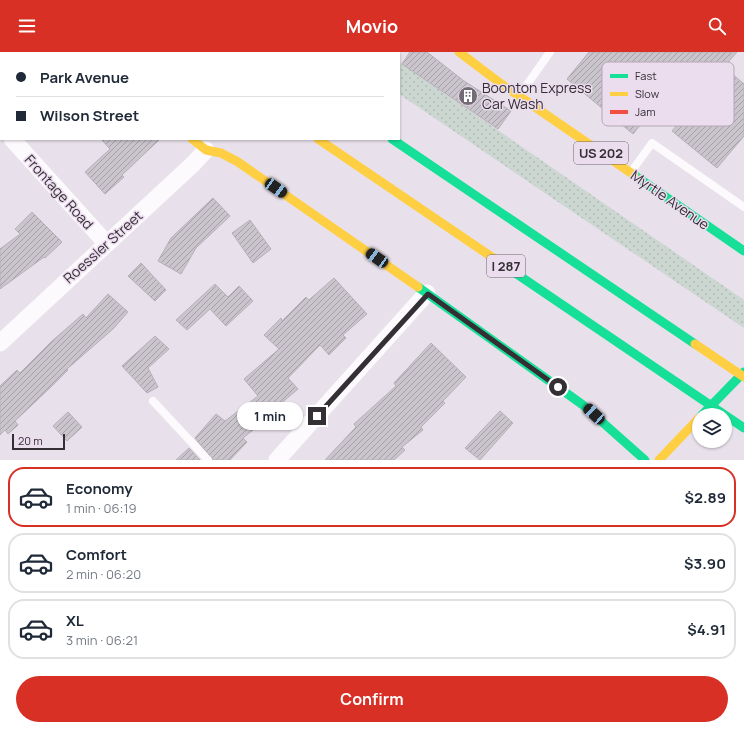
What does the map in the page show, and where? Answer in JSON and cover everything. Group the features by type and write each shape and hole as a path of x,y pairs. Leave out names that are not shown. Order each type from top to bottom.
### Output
{"main road":[{"name":"Myrtle Avenue","path":"459,52 519,96 744,251"},
{"path":"193,140 206,150 221,153 238,162 428,294 583,405 644,460"},
{"name":"I 287","path":"319,140 744,428"},
{"path":"393,140 744,377"},
{"path":"709,408 744,372"},
{"path":"659,460 692,425"}],"street":[{"name":"Frontage Road","path":"13,140 107,244"},
{"name":"Roessler Street","path":"0,343 193,164 206,150"},
{"path":"277,460 428,294"}],"lane":[{"path":"519,96 550,52"},
{"path":"630,173 652,143 744,207"},
{"path":"153,401 208,460"}],"shaded area":[{"path":"400,63 744,300 744,328 400,95"}],"building":[{"name":"Boonton Express Car Wash","path":"410,52 427,52 464,81 511,111 498,129 402,64"},
{"path":"589,52 737,52 728,62 602,62 602,108 567,79"},
{"path":"734,76 744,84 744,136 717,168 672,131 676,126 734,126"},
{"path":"623,126 640,126 633,134"},
{"path":"102,140 159,140 122,175 124,177 105,194 85,172 110,149"},
{"path":"213,198 230,216 196,248 181,274 158,261 171,238"},
{"path":"32,212 62,242 45,258 44,257 0,289 0,249 20,234 15,229"},
{"path":"250,220 271,249 253,263 232,233"},
{"path":"141,263 166,290 155,301 128,276"},
{"path":"334,278 367,314 343,335 346,338 329,355 320,345 288,378 298,389 266,416 268,418 243,438 247,442 230,460 213,460 195,438 216,414 225,421 258,396 244,379 279,349 264,335 281,318 282,321 306,297 309,300"},
{"path":"215,284 228,297 239,286 253,301 226,326 210,309 187,330 176,320"},
{"path":"108,294 128,312 113,329 67,369 68,370 52,386 15,421 18,425 8,434 5,430 0,435 0,386 17,370 20,373 51,342 83,314 86,318"},
{"path":"155,336 169,349 148,368 158,387 147,393 122,366"},
{"path":"431,343 466,377 443,401 445,403 421,427 423,430 402,447 405,450 394,460 325,460 356,427 354,424 396,386 394,383"},
{"path":"500,411 513,423 480,460 465,448"},
{"path":"68,412 82,427 67,441 53,426"},
{"path":"189,448 200,460 176,460"}],"traffic: fast":[{"path":"393,140 695,344"},
{"path":"634,175 744,251"},
{"path":"508,268 744,428"},
{"path":"418,287 583,405 645,460"},
{"path":"709,408 744,372"}],"traffic: slow":[{"path":"459,52 500,83 634,175"},
{"path":"193,140 206,150"},
{"path":"319,140 508,268"},
{"path":"206,150 221,153 238,162 418,287"},
{"path":"695,344 744,377"},
{"path":"659,460 692,425"}],"place":[{"name":"Boonton Express Car Wash","path":"468,96"}],"route":[{"path":"317,416 428,294 558,387"}]}
